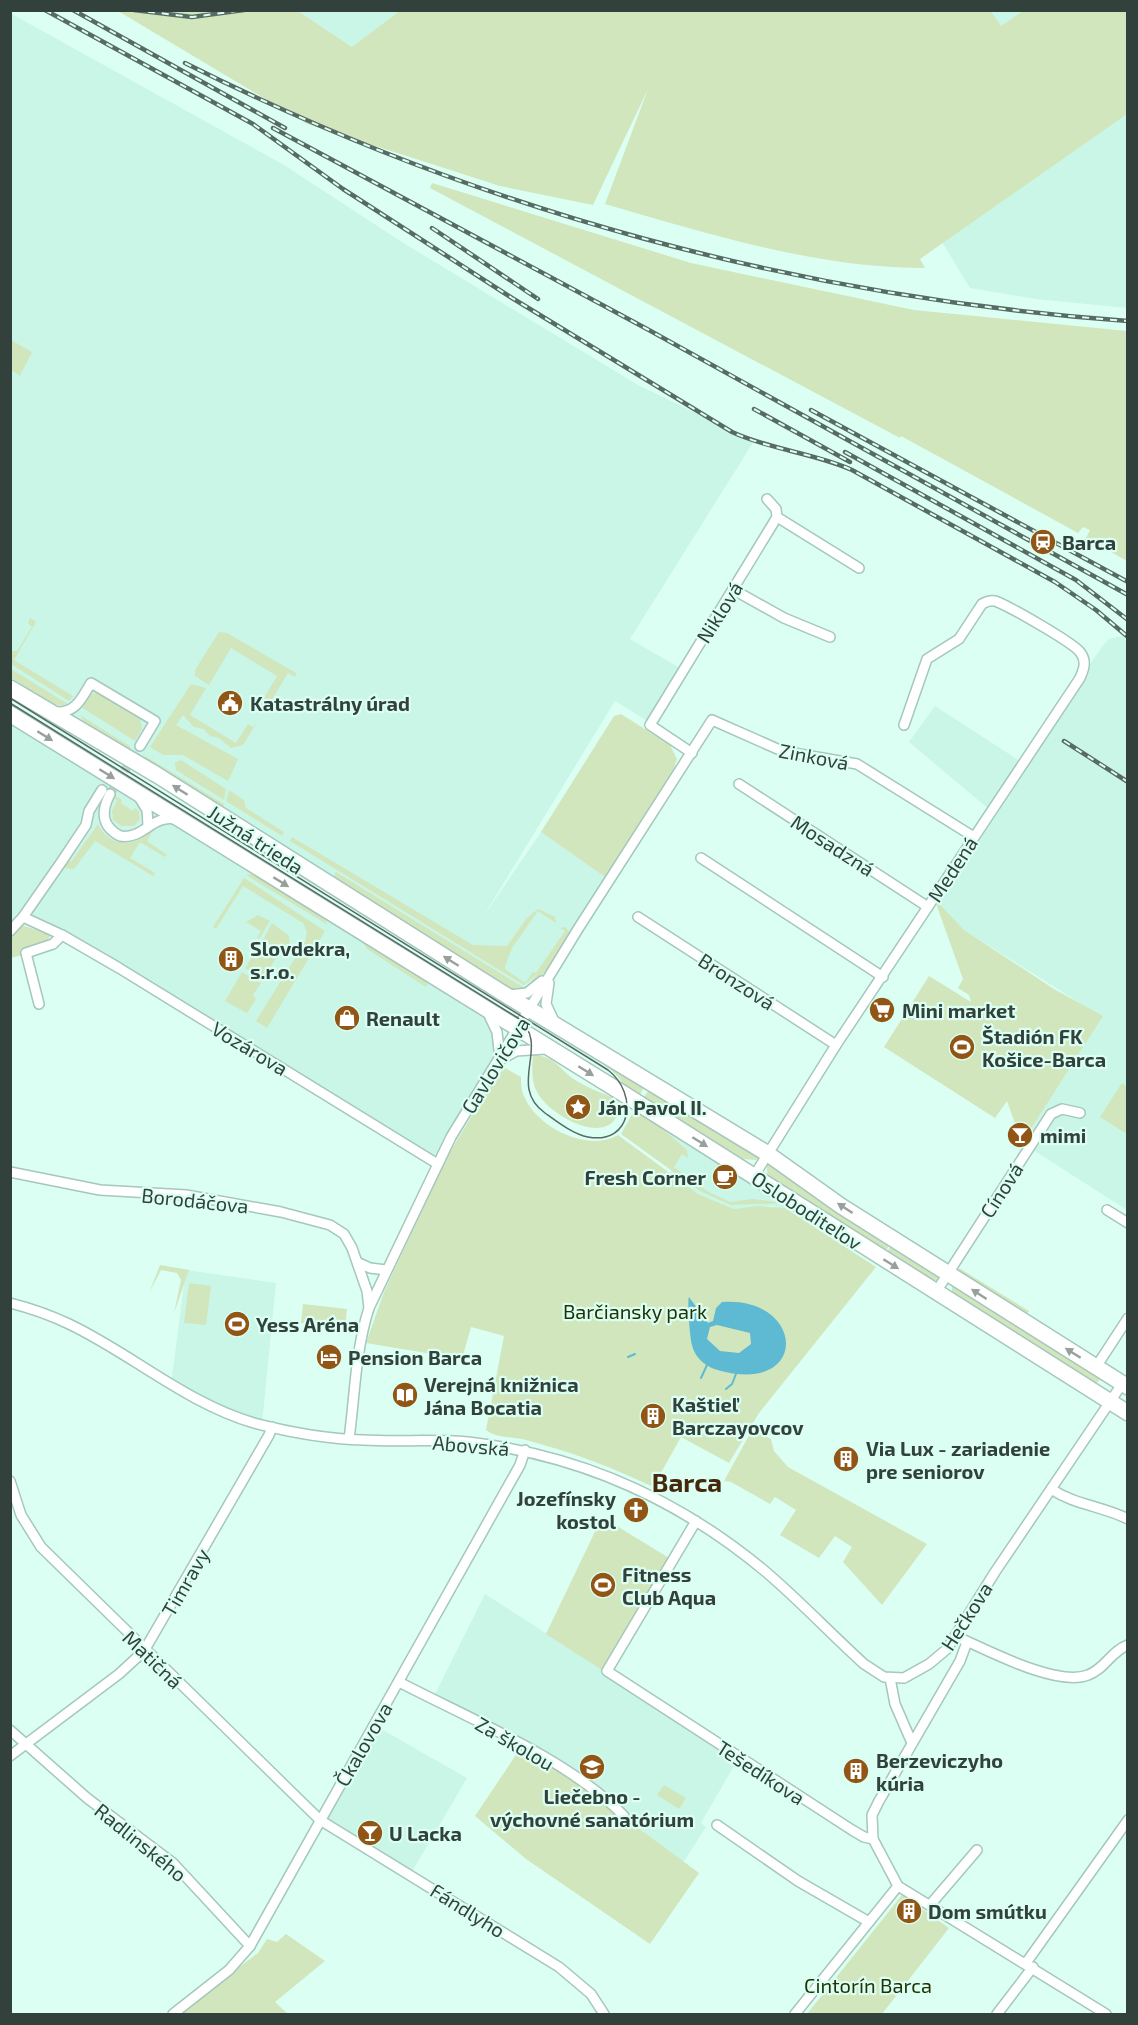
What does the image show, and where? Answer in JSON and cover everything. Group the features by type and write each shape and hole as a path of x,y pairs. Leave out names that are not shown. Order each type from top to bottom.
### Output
{"main road":[{"name":"Južná trieda","path":"10,687 166,781 501,992"},
{"name":"Južná trieda","path":"10,714 485,1008"},
{"name":"Osloboditeľov","path":"501,992 768,1154 841,1206 1125,1386"},
{"name":"Osloboditeľov","path":"485,1008 1128,1413"}],"street":[{"path":"767,499 776,509 777,517 859,568"},
{"name":"Niklová","path":"692,753 650,725 777,517"},
{"path":"734,590 784,618 830,637"},
{"name":"Medená","path":"754,1176 836,1045 1084,669 1081,653 1074,646 995,601 987,601 982,604 959,639 927,659 904,726"},
{"path":"93,738 77,718 76,707 91,683 155,721 140,746"},
{"path":"45,709 62,712 76,707"},
{"name":"Zinková","path":"712,720 782,751 857,764 867,768 974,837"},
{"name":"Gavlovičova","path":"349,1439 358,1350 369,1308 436,1163 551,974 712,720"},
{"name":"Mosadzná","path":"739,784 928,907"},
{"path":"134,791 147,810 148,825"},
{"path":"10,931 23,917 86,825 89,811 106,792 103,813 110,830 120,836 129,837 143,832 148,825 164,818 180,820"},
{"path":"701,858 883,976"},
{"name":"Vozárova","path":"23,917 62,935 436,1163"},
{"name":"Bronzová","path":"638,917 836,1045"},
{"path":"39,1004 26,953 53,944 62,935"},
{"path":"501,992 523,994 535,988 551,974"},
{"path":"551,974 546,1004 557,1025"},
{"path":"485,1008 496,1028 500,1060 524,1049 551,1049"},
{"name":"Cínová","path":"936,1292 1051,1114 1062,1109 1080,1113"},
{"name":"Borodáčova","path":"10,1172 100,1190 186,1195 312,1218 337,1228 352,1248 359,1263 369,1308"},
{"path":"1107,1210 1128,1223"},
{"path":"359,1263 370,1268 386,1270"},
{"name":"Abovská","path":"10,1303 71,1324 171,1384 228,1413 272,1427 349,1439 452,1441 525,1450 630,1484 696,1521 767,1572 864,1664 877,1674 890,1678"},
{"path":"1096,1367 1128,1318"},
{"name":"Hečkova","path":"890,1678 904,1678 917,1672 939,1657 957,1637 995,1572 1110,1402 1125,1386"},
{"name":"Timravy","path":"10,1756 119,1674 144,1651 272,1427"},
{"name":"Čkalovova","path":"173,2014 229,1970 250,1946 520,1465 525,1450"},
{"name":"Matičná","path":"10,1481 21,1515 41,1547 144,1651 320,1820"},
{"path":"1051,1489 1071,1502 1102,1508 1128,1519"},
{"name":"Tešedíkova","path":"696,1521 607,1671 864,1838 873,1839"},
{"path":"957,1637 1051,1674 1077,1678 1094,1673 1115,1651 1128,1645"},
{"path":"967,1642 960,1661 872,1815 873,1839 898,1886 1106,2014"},
{"path":"890,1678 895,1704 912,1743"},
{"name":"Za školou","path":"399,1682 446,1703 536,1753 601,1796 624,1816"},
{"name":"Radlinského","path":"10,1730 87,1798 173,1863 250,1946"},
{"name":"Fándlyho","path":"320,1820 559,1967 591,1994 604,2014"},
{"path":"997,2014 1128,1820"},
{"path":"717,1825 798,1881 869,1922"},
{"path":"930,1905 977,1850"},
{"path":"795,2014 898,1886"}],"shaded area":[{"path":"298,11 401,11 352,47"},
{"path":"974,11 1127,11 1127,308 1036,299 970,288 879,139"},
{"path":"10,13 284,165 405,244 638,385 754,441 630,639 680,668 649,722 615,701 483,917 541,832 605,877 575,924 551,974 516,995 11,688"},
{"path":"1123,636 1127,641 1127,1210 1022,1143 1102,1017 964,930 934,898 991,811 909,742 935,706 1023,763 1101,648 1109,639"},
{"path":"10,714 485,1008 494,1023 500,1060 436,1163 119,968 23,917 11,931"},
{"path":"650,1119 795,1202 789,1210 771,1206 734,1209 698,1194 668,1174 674,1167"},
{"path":"186,1270 276,1283 262,1424 171,1384"},
{"path":"485,1594 739,1757 701,1823 706,1827 683,1863 577,1779 433,1698"},
{"path":"374,1725 467,1778 410,1875 320,1820"}],"green space":[{"path":"218,10 298,11 352,47 401,10 990,10 1001,26 1023,11 1127,11 1127,114 920,259 925,268 844,262 763,247 605,204 648,89 593,205 500,186 307,124 118,11 205,11 208,14"},
{"path":"432,183 691,263 914,310 1127,331 1127,561 1086,538 1090,530 1083,527 1078,533 901,436 900,438 430,188"},
{"path":"11,340 32,352 20,376 11,370"},
{"path":"30,618 36,622 14,660 73,696 69,701 11,664 11,651 17,651 32,627 28,623"},
{"path":"219,632 227,633 296,673 295,677 288,673 264,713 258,708 277,676 231,648 209,685 195,676 195,670"},
{"path":"10,669 68,704 54,704 47,701 11,677"},
{"path":"191,684 206,688 190,715 236,743 248,724 253,727 256,724 243,745 231,748 219,738 210,736 204,729 194,727 183,715 176,725 238,759 228,781 183,755 163,755 150,747"},
{"path":"97,693 140,718 142,729 135,741 81,707 90,694"},
{"path":"11,697 140,772 196,808"},
{"path":"621,714 670,745 677,759 673,771 605,877 541,832 614,716"},
{"path":"80,715 131,747 129,750 84,722"},
{"path":"145,756 224,804 222,811 144,758"},
{"path":"181,760 226,789 224,800 176,770 175,763"},
{"path":"229,790 244,800 246,808 284,832 282,836 226,801"},
{"path":"114,795 133,811 135,808 139,811 140,819 134,826 121,826 113,820 112,811 117,800 113,798"},
{"path":"215,819 511,1008 213,822"},
{"path":"98,824 111,839 123,843 142,838 156,825 147,841 167,855 165,857 140,842 130,858 155,873 153,876 95,841 74,869 64,868 68,860 71,862"},
{"path":"292,837 473,945 507,946 527,918 538,909 555,917 556,923 538,911 512,948 505,969 525,983 533,972 536,973 565,931 560,928 565,927 570,933 548,968 529,988 527,986 538,973 524,985 290,841"},
{"path":"336,872 526,989 507,989 331,881"},
{"path":"253,873 305,901 328,925 246,875"},
{"path":"244,878 325,931 267,1028 256,1021 305,942 307,932 303,923 243,886 216,929 213,927"},
{"path":"934,898 964,930 1054,989 1103,1016 1022,1143 1007,1101 995,1118 884,1047 929,976 971,1002 969,995 958,988 963,979"},
{"path":"258,915 270,921 259,939 257,938 261,931 246,922"},
{"path":"272,923 289,936 290,946 285,954 263,940"},
{"path":"22,925 51,935 47,942 21,949 22,955 11,958 11,935"},
{"path":"362,941 384,952 428,984 426,987 367,949"},
{"path":"260,944 278,955 263,979 245,968"},
{"path":"242,972 261,983 253,995 256,999 247,1013 225,1001"},
{"path":"533,1055 546,1057 577,1081 615,1098 620,1105 615,1119 606,1126 594,1128 581,1125 554,1111 535,1088 532,1074"},
{"path":"594,1057 644,1087 638,1098 630,1092 616,1074"},
{"name":"Barčiansky park","path":"505,1068 521,1077 524,1096 530,1107 551,1127 564,1134 592,1141 606,1140 618,1135 698,1194 734,1209 758,1206 785,1208 876,1267 759,1413 729,1463 681,1437 653,1487 575,1455 526,1440 490,1433 486,1430 504,1336 471,1327 462,1359 366,1343 384,1292 447,1157 494,1079"},
{"path":"1122,1083 1127,1087 1127,1134 1100,1117"},
{"path":"649,1090 758,1156 757,1160 743,1159 642,1100"},
{"path":"635,1109 650,1118 687,1150 688,1158 682,1154 674,1167 707,1191 730,1202 752,1199 787,1203 731,1205 700,1191 621,1134"},
{"path":"767,1162 890,1243 885,1253 771,1180 767,1173"},
{"path":"892,1244 940,1277 937,1280 929,1279 886,1254"},
{"path":"160,1265 189,1270 174,1313 181,1280 177,1273 161,1270 149,1293"},
{"path":"959,1268 1029,1311 1025,1317 959,1272"},
{"path":"189,1283 211,1286 206,1325 184,1323"},
{"path":"952,1284 1102,1377 1094,1386 952,1293"},
{"path":"303,1304 347,1309 345,1328 301,1323"},
{"path":"752,1430 771,1439 774,1451 788,1467 927,1544 882,1605 843,1562 852,1547 835,1536 819,1558 780,1535 796,1510 775,1497 770,1504 731,1482 724,1481"},
{"path":"602,1517 674,1561 607,1671 546,1634"},
{"path":"522,1746 537,1753 699,1873 650,1944 526,1859 475,1816"},
{"path":"664,1785 686,1798 679,1809 657,1795"},
{"name":"Cintorín Barca","path":"902,1895 949,1928 882,2014 807,2014"},
{"path":"286,1934 325,1961 275,2002 288,2014 177,2014 258,1953 267,1939 277,1942"}],"water":[{"path":"689,1297 708,1323 713,1321 716,1308 722,1302 749,1304 769,1313 782,1327 786,1343 782,1358 770,1369 750,1374 711,1368 699,1359 692,1345","holes":["717,1325 750,1333 751,1344 739,1353 720,1351 707,1339 710,1327"]}],"waterway":[{"path":"628,1357 635,1354"},
{"path":"701,1378 707,1365"},
{"path":"726,1389 732,1384 736,1374"}],"tunnel":[{"path":"110,794 140,746"}],"tram line":[{"path":"10,698 608,1070 618,1080 624,1092 627,1104 622,1126 614,1133 603,1137 588,1137 577,1134 560,1124 534,1102 529,1090 531,1040 527,1029 518,1018 10,703"}],"railway":[{"path":"45,10 253,124 343,189 512,298 732,432 852,470 1055,582 1096,610 1128,637"},
{"path":"73,10 285,128"},
{"path":"134,10 192,17 244,10"},
{"path":"185,63 296,116 410,162 526,203 643,238 763,268 883,291 1005,309 1128,321"},
{"path":"273,128 647,329 1128,595"},
{"path":"432,228 538,299"},
{"path":"754,409 850,462"},
{"path":"811,410 1128,582"},
{"path":"845,452 1076,580 1128,620"},
{"path":"1064,741 1128,782"}],"place":[{"name":"Barca","path":"1043,542"},
{"name":"Katastrálny úrad","path":"230,703"},
{"name":"Slovdekra, s.r.o.","path":"231,959"},
{"name":"Mini market","path":"882,1010"},
{"name":"Renault","path":"347,1018"},
{"name":"Štadión FK Košice-Barca","path":"962,1047"},
{"name":"Ján Pavol II.","path":"578,1107"},
{"name":"mimi","path":"1020,1135"},
{"name":"Fresh Corner","path":"725,1177"},
{"name":"Yess Aréna","path":"237,1324"},
{"name":"Pension Barca","path":"329,1357"},
{"name":"Verejná knižnica Jána Bocatia","path":"405,1395"},
{"name":"Kaštieľ Barczayovcov","path":"653,1416"},
{"name":"Via Lux - zariadenie pre seniorov","path":"846,1459"},
{"name":"Jozefínsky kostol","path":"636,1510"},
{"name":"Fitness Club Aqua","path":"603,1585"},
{"name":"Liečebno - výchovné sanatórium","path":"592,1767"},
{"name":"Berzeviczyho kúria","path":"856,1771"},
{"name":"U Lacka","path":"370,1833"},
{"name":"Dom smútku","path":"909,1911"}],"district":[{"name":"Barca","path":"687,1481"}]}
